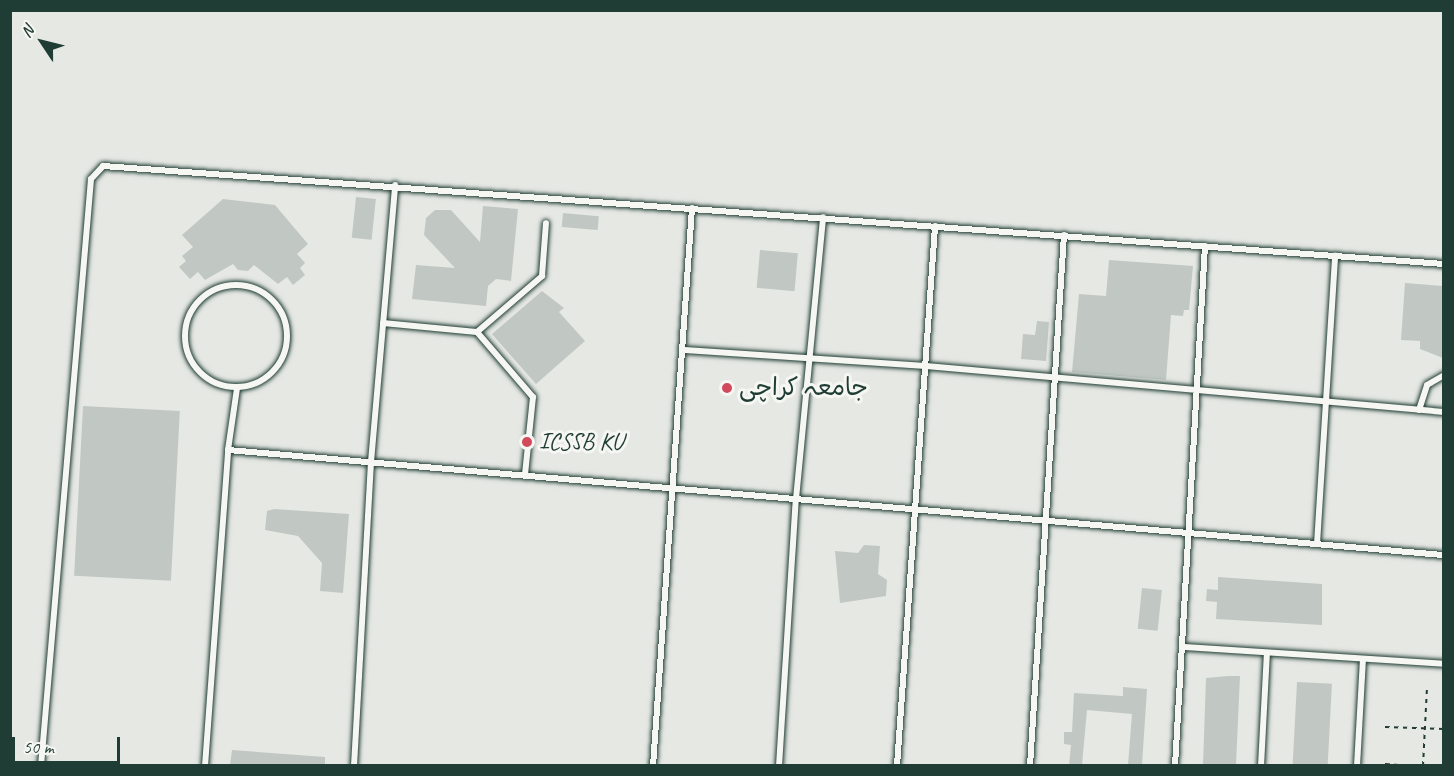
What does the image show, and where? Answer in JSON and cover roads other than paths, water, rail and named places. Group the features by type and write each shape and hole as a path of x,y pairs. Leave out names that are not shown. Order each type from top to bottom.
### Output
{"lane":[{"path":"41,765 91,179 95,170 111,164 1443,264"},
{"path":"354,765 371,462 395,185"},
{"path":"652,765 675,488 692,207"},
{"path":"779,765 796,499 823,217"},
{"path":"477,332 542,276 546,223"},
{"path":"897,765 917,509 935,226"},
{"path":"1030,765 1064,235"},
{"path":"1174,765 1184,647 1188,533 1199,392 1205,246"},
{"path":"1317,544 1323,401 1335,256"},
{"path":"223,286 248,286 270,297 280,310 288,342 279,365 267,376 237,388 213,383 194,367 185,344 188,319 202,298 223,286"},
{"path":"383,323 477,332 533,397 525,476"},
{"path":"684,350 926,366 1443,412"},
{"path":"1419,410 1427,385 1443,375"},
{"path":"205,765 228,450 237,388"},
{"path":"228,450 1443,555"},
{"path":"1184,647 1443,664"},
{"path":"1261,765 1267,653"},
{"path":"1356,765 1363,659"}],"place":[{"name":"جامعہ کراچی","path":"727,388"},
{"name":"ICSSB KU","path":"527,442"}]}
